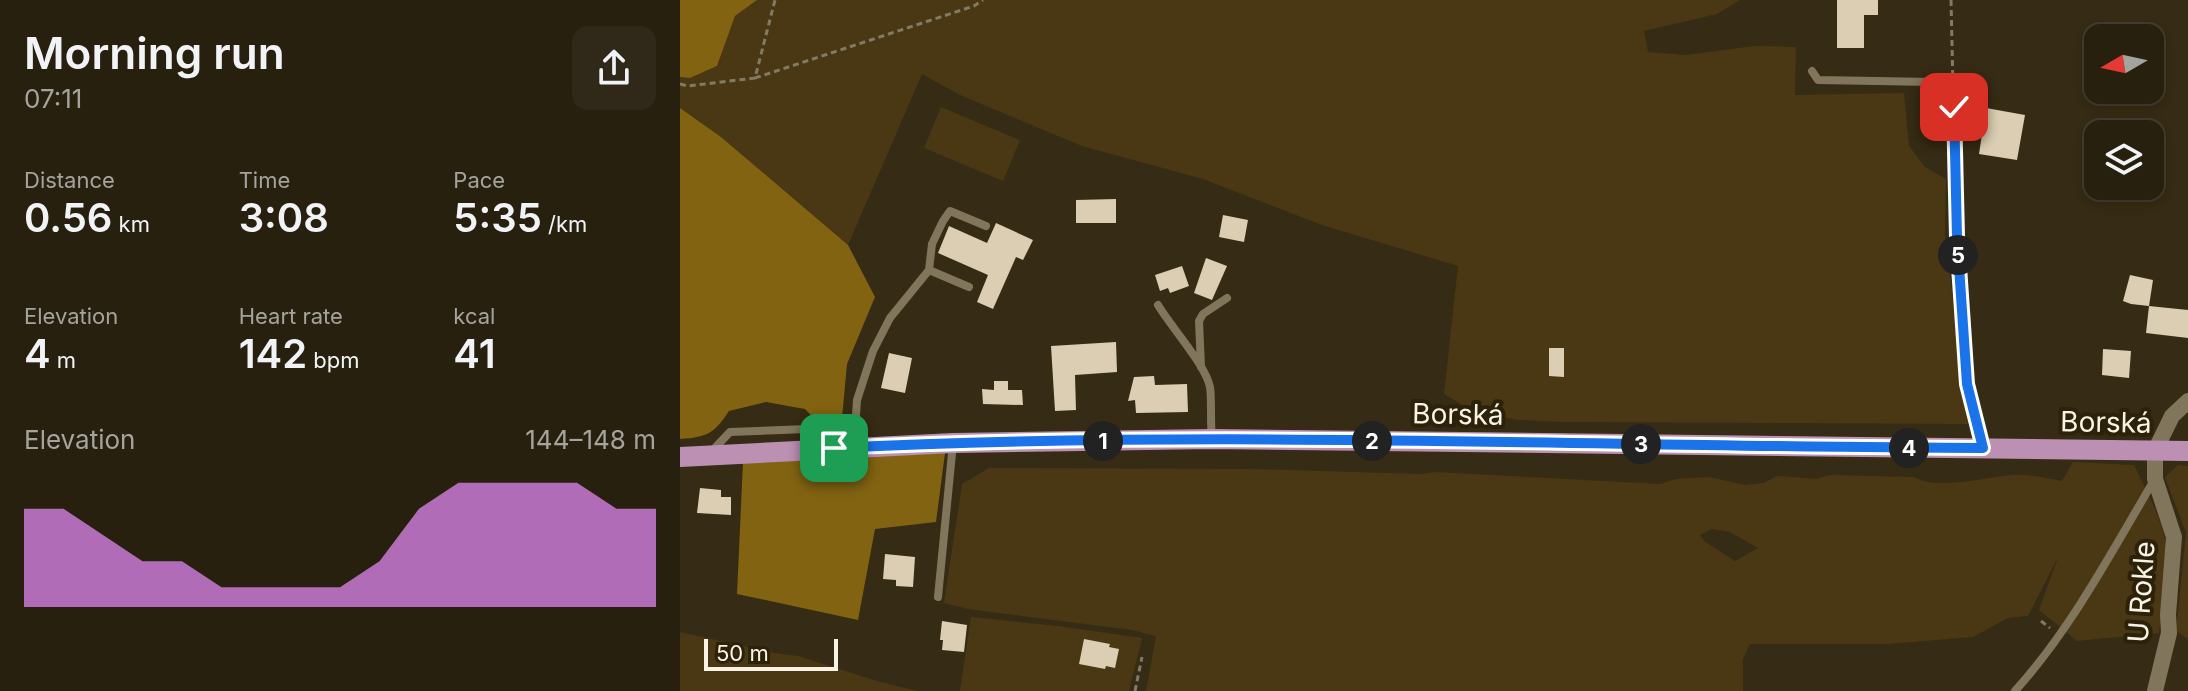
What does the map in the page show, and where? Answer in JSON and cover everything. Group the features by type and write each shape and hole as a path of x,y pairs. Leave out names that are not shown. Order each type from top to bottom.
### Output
{"main road":[{"name":"Borská","path":"680,457 953,443 1212,439 2188,451"}],"street":[{"path":"2155,451 2172,416 2188,401"},
{"name":"U Rokle","path":"2155,451 2155,479 2174,537 2169,633 2155,691"}],"lane":[{"path":"1812,71 1818,80 1933,82 1954,107 1957,237 1967,384 1983,448"},
{"path":"844,448 873,351 890,318 929,270 932,244 943,221 950,211 986,226"},
{"path":"929,270 969,287"},
{"path":"1202,368 1199,321 1203,314 1227,298"},
{"path":"1158,305 1202,368 1210,387 1212,439"},
{"path":"938,597 953,443"},
{"path":"2015,691 2059,636 2155,479"}],"path":[{"path":"755,78 775,0"},
{"path":"680,84 688,86 755,78 974,6 983,0"},
{"path":"1951,0 1954,107"},
{"path":"1135,691 1142,657"}],"shaded area":[{"path":"680,0 757,0 735,16 717,66 690,78 680,77"},
{"path":"757,0 1740,0 1717,14 1644,31 1648,52 1686,55 1754,46 1796,47 1795,95 1904,93 1909,146 1925,167 1946,179 1945,234 1968,424 1565,422 1518,420 1474,412 1444,394 1458,266 1322,225 1203,179 1082,146 960,95 922,74 848,245 721,137 680,108 680,77 690,78 717,66 735,16"},
{"path":"941,107 1020,140 1003,181 924,148"},
{"path":"680,108 721,137 848,245 875,297 847,364 841,429 828,433 805,409 766,402 729,411 709,433 680,439"},
{"path":"945,453 936,522 875,529 858,620 737,594 743,462"},
{"path":"2073,462 2134,465 2156,511 2165,540 2166,573 2159,633 2077,641 2039,610 2058,557 2028,616 2008,618 1973,637 1888,644 1750,644 1743,659 1743,691 1146,691 1156,636 944,603 962,484 989,468 1435,472 1660,484 1676,479 1710,477 1745,485 1764,483 1777,476 1817,479 1829,475 1914,477 1936,483 2018,475 2062,481","holes":["1712,529 1730,532 1758,548 1735,561 1704,541 1700,535"]},
{"path":"2178,465 2188,466 2188,639 2176,631 2186,533 2165,477"},
{"path":"971,617 1142,638 1129,691 960,691"},
{"path":"680,632 798,656 917,691 680,691"}],"building":[{"path":"1837,0 1878,0 1878,15 1864,15 1864,48 1837,48"},
{"path":"1986,108 2025,115 2017,160 1979,154"},
{"path":"1116,199 1116,223 1076,223 1076,200"},
{"path":"1223,215 1248,220 1244,242 1219,237"},
{"path":"996,223 1033,240 1023,260 1016,257 993,309 977,302 988,275 938,253 949,226 987,243"},
{"path":"1206,258 1227,266 1212,300 1194,293"},
{"path":"1182,266 1189,286 1170,293 1168,288 1160,291 1155,275"},
{"path":"2130,275 2153,280 2149,306 2123,301"},
{"path":"2149,306 2188,310 2188,338 2146,333"},
{"path":"1116,342 1117,372 1075,375 1076,410 1055,411 1051,346"},
{"path":"1549,348 1564,348 1564,377 1549,376"},
{"path":"2103,349 2131,351 2129,378 2102,375"},
{"path":"889,353 912,358 905,393 881,388"},
{"path":"1154,376 1155,385 1187,384 1188,412 1136,413 1135,400 1128,401 1134,377"},
{"path":"994,381 1008,381 1008,390 1022,390 1023,405 983,404 982,389 994,390"},
{"path":"700,488 721,490 721,497 731,497 731,515 697,513"},
{"path":"885,554 915,557 913,587 896,586 896,580 883,579"},
{"path":"942,621 967,625 964,652 942,650"},
{"path":"1084,639 1119,649 1115,668 1079,664"}],"route":[{"path":"834,448 1212,439 1983,448 1967,384 1957,237 1954,107"}]}
